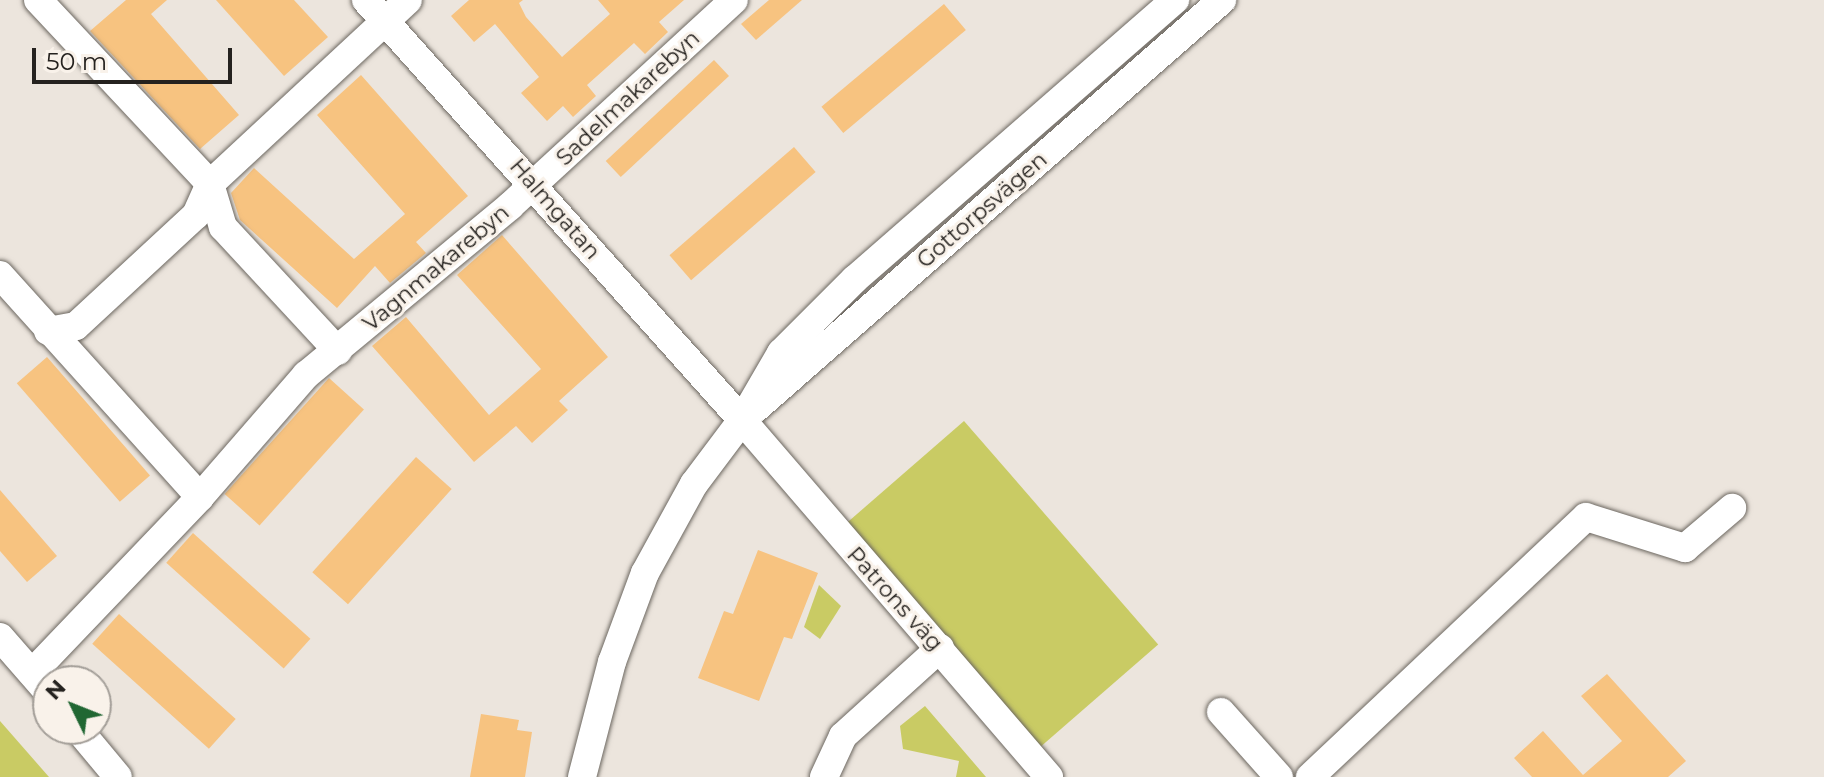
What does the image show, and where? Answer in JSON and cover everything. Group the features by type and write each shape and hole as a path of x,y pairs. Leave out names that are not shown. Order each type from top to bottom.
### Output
{"street":[{"path":"38,0 210,184 223,227 338,351"},
{"path":"48,331 76,326 196,215 210,184 241,160 375,10 408,0"},
{"name":"Gottorpsvägen","path":"582,777 612,662 645,573 694,484 742,420 781,353 855,279 1175,0"},
{"name":"Gottorpsvägen","path":"742,420 801,373 1222,0"},
{"name":"Sadelmakarebyn","path":"534,185 723,4"},
{"name":"Halmgatan","path":"375,10 742,420"},
{"name":"Vagnmakarebyn","path":"55,665 306,375 534,185"},
{"path":"0,275 200,497"},
{"name":"Patrons väg","path":"742,420 1049,777"},
{"path":"1310,777 1586,517 1685,548 1732,508"},
{"path":"0,637 32,674"},
{"path":"824,777 843,736 940,648"},
{"path":"1221,712 1279,777"},
{"path":"91,745 118,777"}],"shaded area":[{"path":"964,421 1158,644 1040,747 846,524"},
{"path":"819,585 841,606 820,639 804,627"},
{"path":"925,706 986,777 956,777 959,761 903,749 900,726"},
{"path":"0,721 49,777 0,777"}],"building":[{"path":"126,0 167,0 151,14 239,115 200,149 90,31"},
{"path":"216,0 294,0 328,37 284,76"},
{"path":"469,0 523,0 519,3 526,17 562,57 610,14 598,0 684,0 659,22 668,32 645,54 634,43 587,85 596,96 573,117 563,106 547,121 521,93 539,77 495,24 474,42 451,16"},
{"path":"769,0 802,0 756,40 741,24"},
{"path":"944,4 966,30 843,133 821,107"},
{"path":"714,60 729,76 621,177 606,161"},
{"path":"361,75 468,196 416,242 426,253 390,283 375,266 337,308 240,220 231,193 254,168 354,259 405,214 317,115"},
{"path":"794,147 816,172 691,280 669,255"},
{"path":"502,235 608,357 559,401 568,410 532,443 516,426 474,462 372,346 406,317 489,415 541,369 457,275"},
{"path":"47,357 150,475 120,502 17,383"},
{"path":"329,378 364,409 260,525 225,494"},
{"path":"416,457 452,489 348,604 312,572"},
{"path":"0,490 57,556 27,582 0,551"},
{"path":"193,533 310,639 284,668 166,563"},
{"path":"758,550 818,573 792,639 784,637 759,701 698,678 724,611 733,614"},
{"path":"119,614 236,719 209,749 92,644"},
{"path":"1607,674 1686,761 1668,777 1532,777 1514,758 1543,731 1583,775 1622,741 1581,696"},
{"path":"481,714 519,720 517,730 532,732 525,777 470,777"}]}
